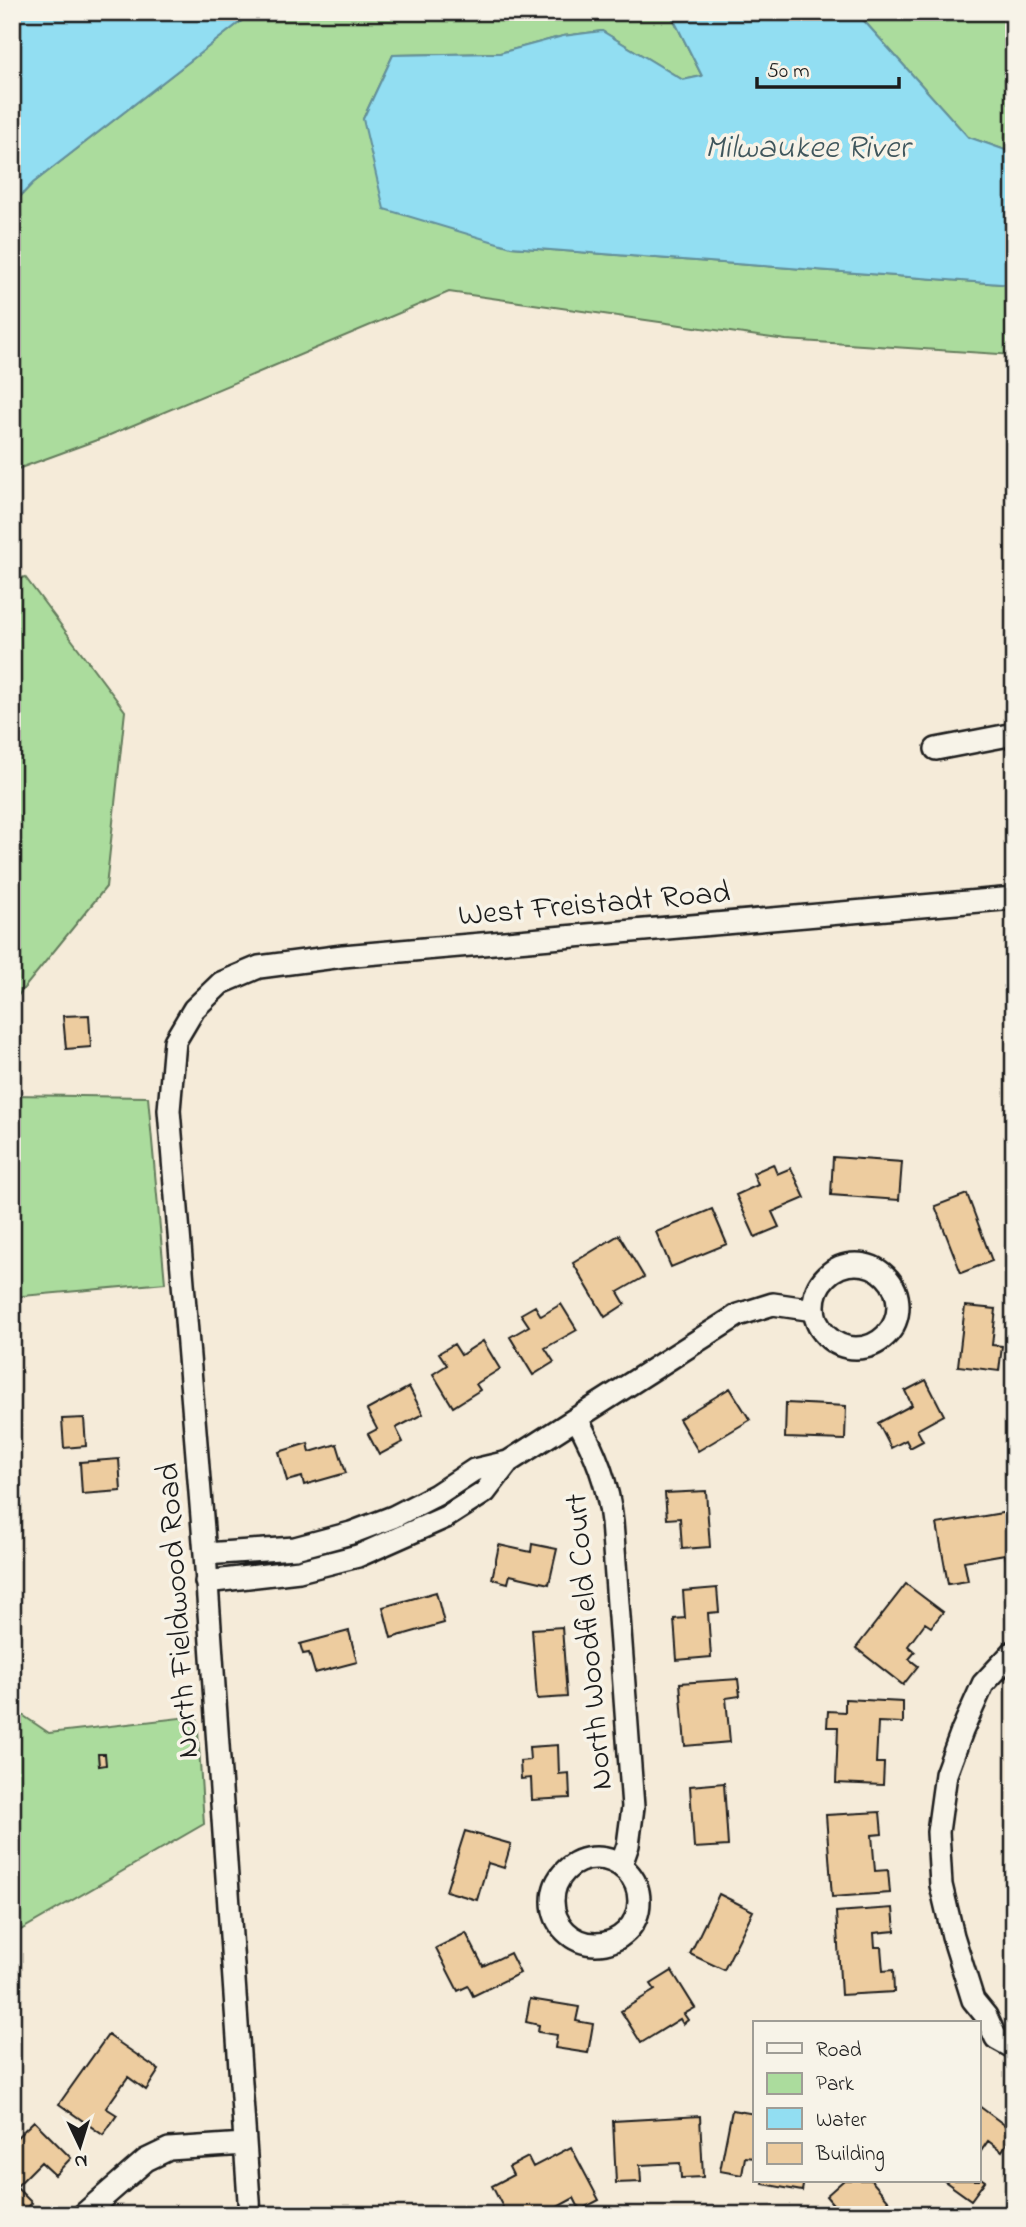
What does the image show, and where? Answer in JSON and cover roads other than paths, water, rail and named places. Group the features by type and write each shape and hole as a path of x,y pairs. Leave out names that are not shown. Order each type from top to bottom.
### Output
{"street":[{"path":"936,749 1014,734"},
{"name":"West Freistadt Road","path":"194,1009 221,983 259,967 343,956 1014,898"},
{"name":"North Fieldwood Road","path":"194,1009 175,1041 169,1110 205,1554 250,2215"},
{"path":"205,1554 295,1548 351,1533 393,1517 436,1495 474,1471 508,1462 738,1315 773,1304 814,1310"},
{"name":"North Woodfield Court","path":"577,1419 603,1471 610,1498 633,1807 628,1845 621,1865"},
{"path":"206,1581 299,1571 358,1556 446,1517 485,1492 508,1462"},
{"path":"393,1517 404,1537"},
{"path":"295,1548 299,1571"},
{"path":"1014,1651 983,1684 962,1731 946,1774 938,1832 941,1885 953,1936 973,2000 986,2016 996,2038 1014,2048"},
{"path":"607,1859 621,1865 638,1887 639,1908 631,1928 621,1938 608,1944 580,1942 558,1923 553,1909 553,1895 558,1881 566,1869 579,1861 607,1859"},
{"path":"83,2215 146,2160 169,2149 245,2144"}],"water":[{"path":"12,12 253,12 33,183 12,205"},
{"name":"Milwaukee River","path":"670,12 856,12 968,137 1014,153 1014,285 511,247 384,209 363,119 393,55 500,53 563,36 602,31 683,80 702,76"}]}
